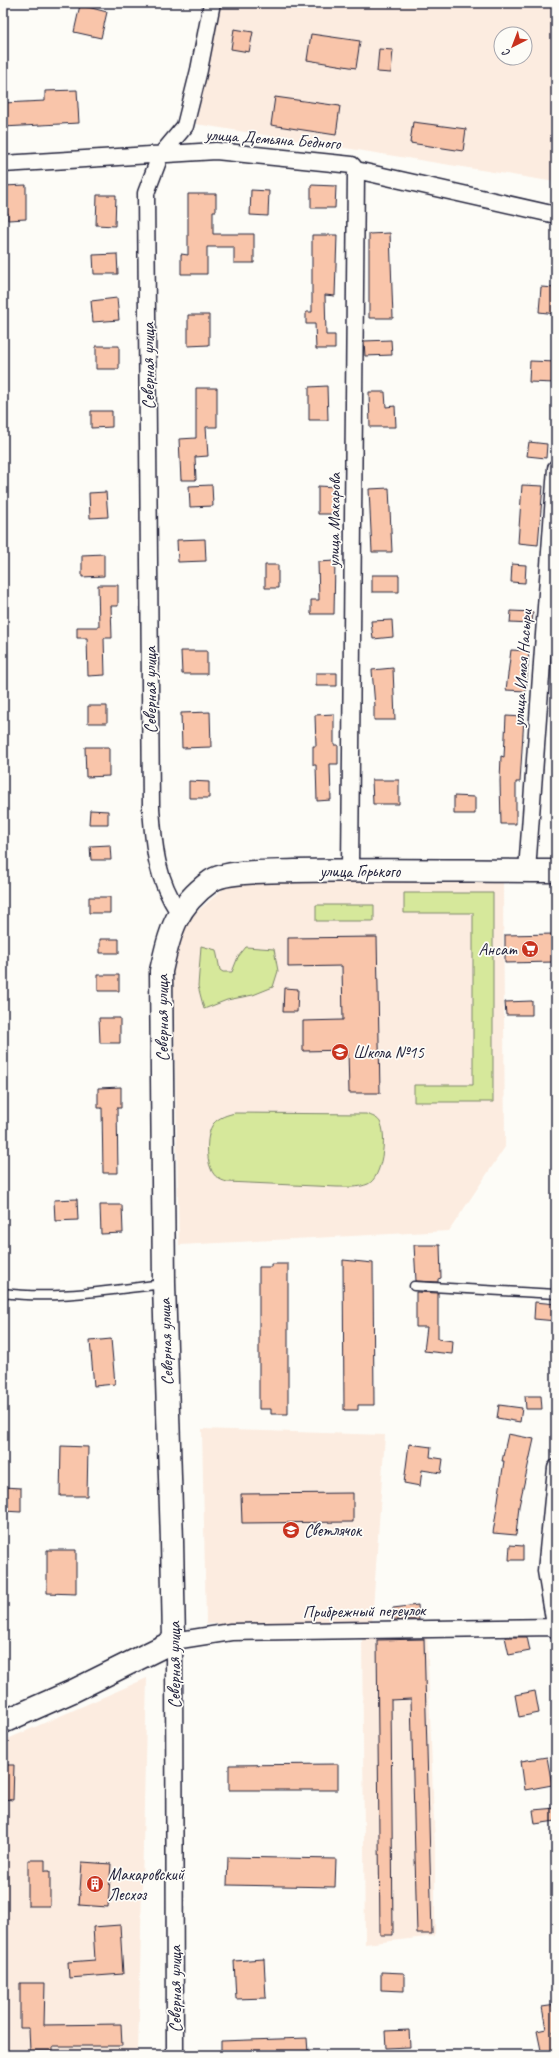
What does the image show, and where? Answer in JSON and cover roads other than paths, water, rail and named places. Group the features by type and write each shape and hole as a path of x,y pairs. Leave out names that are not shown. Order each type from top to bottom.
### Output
{"main road":[{"name":"улица Горького","path":"179,913 212,880 230,875 254,872 350,870 556,871"},
{"name":"Северная улица","path":"174,1641 164,1284 161,971 168,940 179,913"},
{"path":"3,1722 72,1691 174,1641"}],"street":[{"name":"Северная улица","path":"179,913 166,890 154,851 151,808 146,193 160,156 185,126 199,70 212,3"},
{"name":"улица Демьяна Бедного","path":"3,164 160,156 216,151 352,165 356,170 556,215"},
{"name":"улица Макарова","path":"350,870 356,170"},
{"name":"улица Имая Насыри","path":"526,871 556,468"},
{"path":"556,1468 546,1571 556,1629"},
{"name":"Прибрежный переулок","path":"174,1641 231,1632 556,1629"},
{"name":"Северная улица","path":"174,1641 175,2055"}],"lane":[{"path":"3,1293 29,1296 72,1294 164,1284"},
{"path":"414,1286 556,1294"}],"place":[{"name":"Ансат","path":"530,949"},
{"name":"Школа №15","path":"340,1052"},
{"name":"Светлячок","path":"291,1530"},
{"name":"Макаровский Лесхоз","path":"95,1884"}]}
